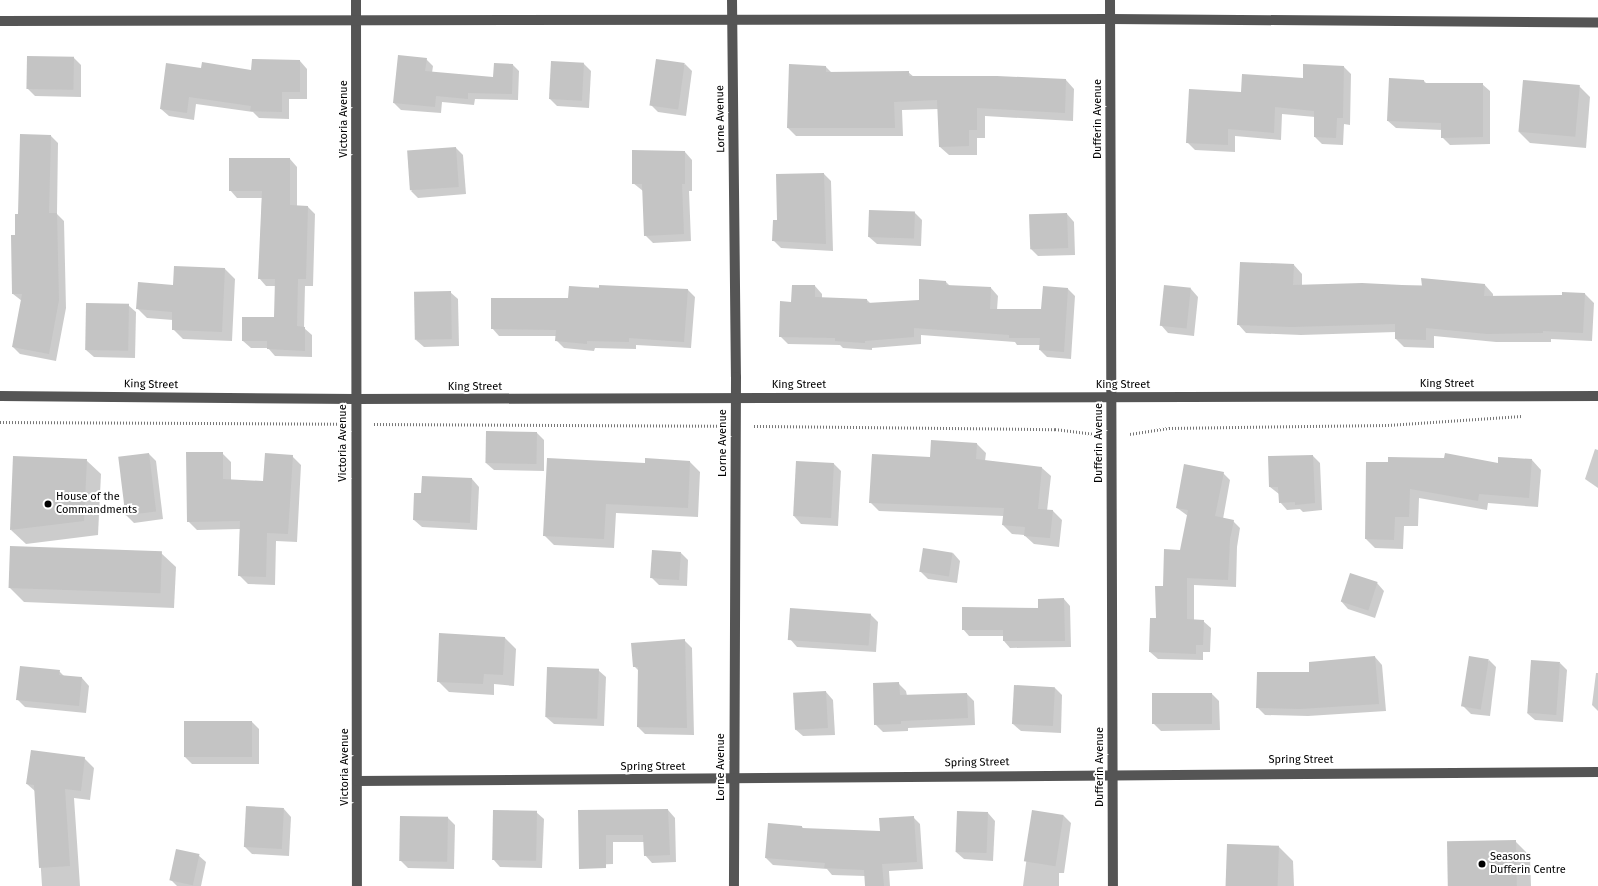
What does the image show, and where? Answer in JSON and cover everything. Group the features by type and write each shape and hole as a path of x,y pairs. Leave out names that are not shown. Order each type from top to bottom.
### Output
{"street":[{"name":"Victoria Avenue","path":"356,0 355,424 357,886"},
{"name":"Lorne Avenue","path":"732,0 736,397 733,778 734,886"},
{"name":"Dufferin Avenue","path":"1110,0 1110,397 1113,886"},
{"path":"0,21 1110,19 1598,22"},
{"name":"King Street","path":"0,396 355,399 1598,396"},
{"name":"Spring Street","path":"357,781 1112,774 1598,772"}],"path":[{"path":"0,422 735,426 1055,430 1078,434 1145,434 1169,428 1388,425 1526,416"}],"building":[{"path":"398,55 427,58 425,71 493,77 494,63 513,64 512,94 468,93 468,99 436,96 435,107 393,103"},
{"path":"27,56 74,57 73,90 26,89"},
{"path":"252,59 300,60 300,92 282,92 282,112 250,111 251,106 189,97 187,113 160,109 166,63 201,68 202,62 251,70"},
{"path":"656,59 685,63 678,110 649,106"},
{"path":"551,61 584,63 582,101 549,99"},
{"path":"789,64 826,66 826,72 909,71 909,76 997,76 1066,79 1065,113 977,108 977,130 969,130 969,146 939,147 937,100 894,102 895,128 787,128"},
{"path":"1303,64 1344,66 1343,118 1337,118 1336,138 1314,137 1314,111 1275,107 1274,133 1228,129 1228,145 1186,143 1189,89 1241,92 1242,74 1303,78"},
{"path":"1389,78 1424,80 1424,83 1483,83 1483,137 1441,138 1441,123 1387,121"},
{"path":"1523,80 1580,85 1575,137 1518,132"},
{"path":"20,134 51,135 49,213 57,213 59,300 49,354 12,347 22,294 12,294 11,235 15,235 15,214 18,214"},
{"path":"456,147 459,187 410,190 407,150"},
{"path":"632,150 685,151 685,184 682,184 684,234 644,236 642,184 632,184"},
{"path":"229,158 290,158 290,205 308,206 306,279 298,279 297,326 305,327 305,351 267,349 267,341 242,341 242,317 274,317 275,279 258,279 262,191 229,191"},
{"path":"824,173 826,244 772,241 773,220 777,220 776,174"},
{"path":"869,210 915,212 914,239 868,237"},
{"path":"1067,213 1068,248 1030,249 1029,214"},
{"path":"1240,262 1294,264 1293,285 1362,283 1422,286 1421,278 1485,284 1484,296 1562,295 1562,292 1585,293 1583,333 1543,331 1543,333 1487,334 1426,328 1426,340 1395,339 1395,324 1292,327 1237,325"},
{"path":"174,266 225,268 222,332 172,330 172,312 136,309 138,282 173,285"},
{"path":"919,279 946,281 946,285 991,287 990,309 1041,309 1043,286 1068,288 1064,352 1039,350 1040,338 1009,338 1009,335 914,328 914,337 865,341 865,343 835,341 835,338 779,337 780,301 791,302 792,285 815,285 815,297 867,299 867,303 919,300"},
{"path":"599,285 688,289 684,342 629,338 629,342 587,341 587,344 555,341 556,330 491,329 491,298 568,298 569,286 599,288"},
{"path":"1164,285 1191,288 1187,329 1160,326"},
{"path":"451,291 452,339 415,340 414,292"},
{"path":"86,303 129,304 128,351 85,350"},
{"path":"486,431 537,432 536,464 485,463"},
{"path":"931,440 977,443 976,459 1042,467 1038,509 1053,510 1050,538 1024,536 1025,527 1002,525 1004,508 869,503 872,454 930,457"},
{"path":"186,452 223,452 223,479 263,481 265,453 293,455 288,534 267,533 266,577 238,576 240,521 187,522"},
{"path":"149,453 156,512 125,515 118,457"},
{"path":"1445,453 1498,463 1498,457 1532,459 1529,498 1479,494 1478,501 1410,489 1409,517 1395,517 1394,540 1365,539 1366,462 1388,462 1388,457 1444,458"},
{"path":"1313,455 1315,503 1295,505 1295,502 1279,503 1278,487 1269,487 1268,456"},
{"path":"13,456 87,459 84,521 10,530"},
{"path":"547,458 645,463 645,458 690,461 688,508 606,504 604,539 543,536"},
{"path":"796,461 834,463 831,518 793,516"},
{"path":"1184,464 1224,472 1215,516 1234,520 1230,539 1228,580 1187,578 1187,619 1204,620 1203,645 1196,645 1196,654 1149,652 1150,618 1156,618 1155,586 1163,586 1164,549 1180,550 1188,510 1176,508"},
{"path":"422,476 472,478 470,523 413,520 414,493 421,493"},
{"path":"10,546 162,551 160,593 9,588"},
{"path":"923,548 953,553 949,576 919,572"},
{"path":"652,550 681,552 679,580 650,578"},
{"path":"1350,573 1378,582 1368,610 1341,602"},
{"path":"1064,598 1065,641 1003,641 1003,630 962,630 962,607 1038,608 1038,599"},
{"path":"790,608 871,614 869,646 788,640"},
{"path":"439,633 505,637 503,675 484,674 483,684 437,682"},
{"path":"685,639 687,728 637,727 638,667 633,667 631,643"},
{"path":"1375,656 1379,704 1300,709 1256,708 1257,672 1309,672 1309,662"},
{"path":"1469,656 1489,659 1481,710 1461,706"},
{"path":"1531,660 1560,662 1556,715 1527,713"},
{"path":"20,666 60,670 59,675 82,677 79,706 16,700"},
{"path":"547,667 599,669 597,719 545,717"},
{"path":"899,682 900,695 967,693 968,718 901,721 901,724 874,725 873,683"},
{"path":"1014,685 1055,687 1053,726 1012,724"},
{"path":"826,691 828,728 795,730 793,693"},
{"path":"1152,693 1212,693 1212,724 1152,724"},
{"path":"184,721 252,721 252,757 184,757"},
{"path":"31,750 85,757 81,791 65,789 70,866 39,868 34,785 26,784"},
{"path":"246,806 284,808 282,849 244,847"},
{"path":"668,809 670,855 644,856 643,835 606,835 606,868 579,869 578,810"},
{"path":"493,810 537,811 536,861 492,860"},
{"path":"1032,810 1064,815 1055,866 1024,861"},
{"path":"957,811 988,812 987,853 956,852"},
{"path":"400,816 448,817 447,862 399,861"},
{"path":"914,816 917,862 882,864 884,886 865,886 864,870 824,868 825,863 765,858 768,823 802,826 802,828 880,831 879,818"},
{"name":"Seasons Dufferin Centre","path":"1516,840 1517,886 1448,886 1447,841"},
{"path":"1227,844 1279,846 1278,886 1226,886"},
{"path":"176,849 199,854 193,885 169,880"}],"place":[{"name":"House of the Commandments","path":"48,504"},
{"name":"Seasons Dufferin Centre","path":"1482,864"}]}
